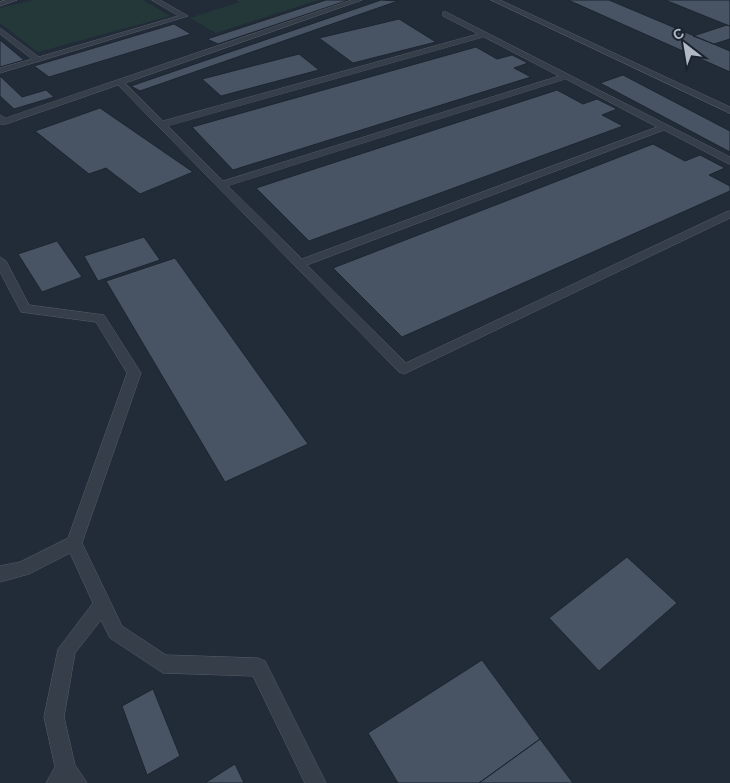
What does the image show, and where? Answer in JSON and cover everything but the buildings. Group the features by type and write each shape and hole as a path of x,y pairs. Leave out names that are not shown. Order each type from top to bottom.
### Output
{"lane":[{"path":"0,4 14,0"},
{"path":"0,71 184,16 155,0"},
{"path":"0,118 3,122 359,0"},
{"path":"494,0 730,110"},
{"path":"446,14 730,161"},
{"path":"0,30 38,60"},
{"path":"161,125 486,34"},
{"path":"221,185 567,76"},
{"path":"119,82 404,368 730,214"},
{"path":"299,264 664,127"},
{"path":"0,261 25,309 100,318 134,373 74,543 23,569 0,574"},
{"path":"74,543 116,632 162,664 258,667 316,783"},
{"path":"66,779 54,717 67,648 103,604"}],"green space":[{"path":"34,0 143,0 170,16 38,52 0,23 0,8"},
{"path":"236,0 318,0 216,33 190,18 240,2"}]}
